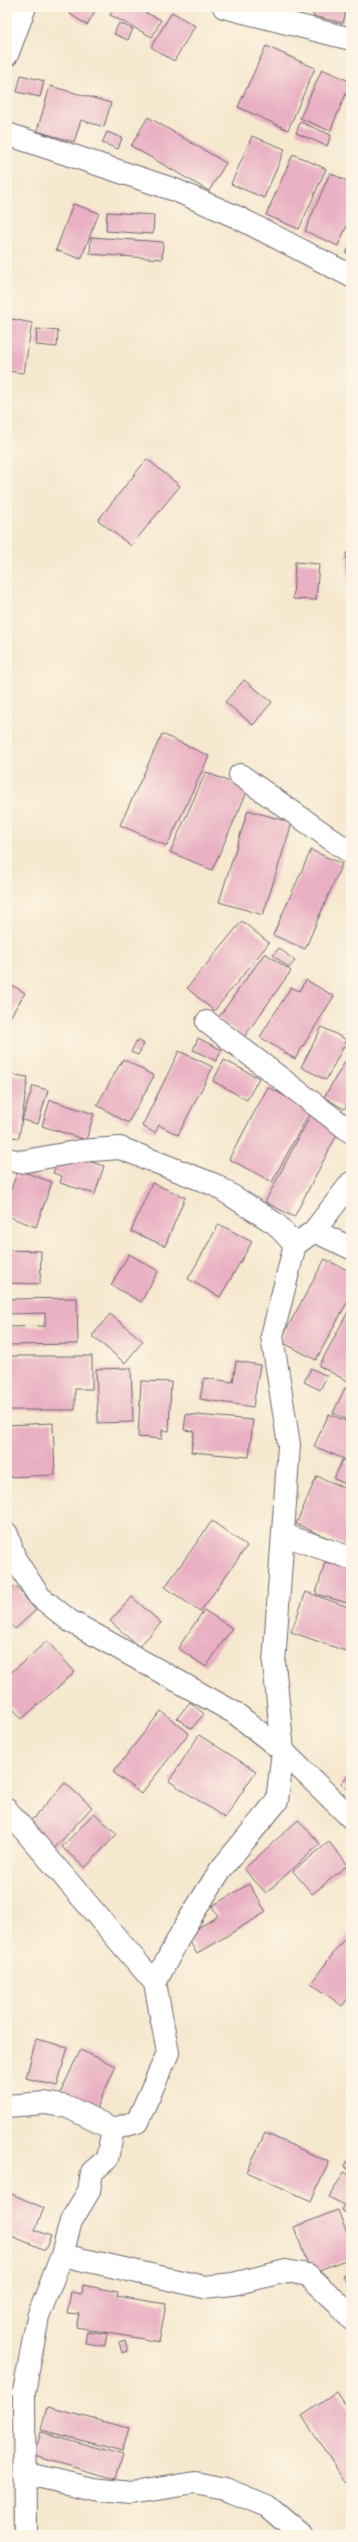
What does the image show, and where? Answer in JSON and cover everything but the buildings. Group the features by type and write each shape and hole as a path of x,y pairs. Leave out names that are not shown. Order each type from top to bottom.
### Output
{"street":[{"path":"7,54 25,7"},
{"path":"224,7 351,39"},
{"path":"7,134 175,190 239,218 351,276"},
{"path":"240,775 351,852"},
{"path":"207,1022 351,1132"},
{"path":"7,1159 20,1162 80,1151 120,1148 215,1185 276,1224 295,1245"},
{"path":"155,1982 184,1926 221,1868 277,1802 283,1751 274,1663 289,1445 272,1336 295,1245 314,1231 351,1183"},
{"path":"314,1231 351,1248"},
{"path":"7,1534 15,1558 39,1596 70,1621 235,1713 283,1751 351,1818"},
{"path":"284,1535 351,1558"},
{"path":"7,1810 155,1982 168,2053 137,2122 113,2128 68,2107 45,2103 7,2106"},
{"path":"25,2535 24,2392 38,2317 62,2255 71,2221 90,2191 92,2172 107,2159 113,2128"},
{"path":"62,2255 204,2287 233,2284 286,2271 308,2275 338,2303 351,2319"},
{"path":"24,2473 93,2489 131,2493 195,2484 225,2489 267,2506 301,2535"}]}
